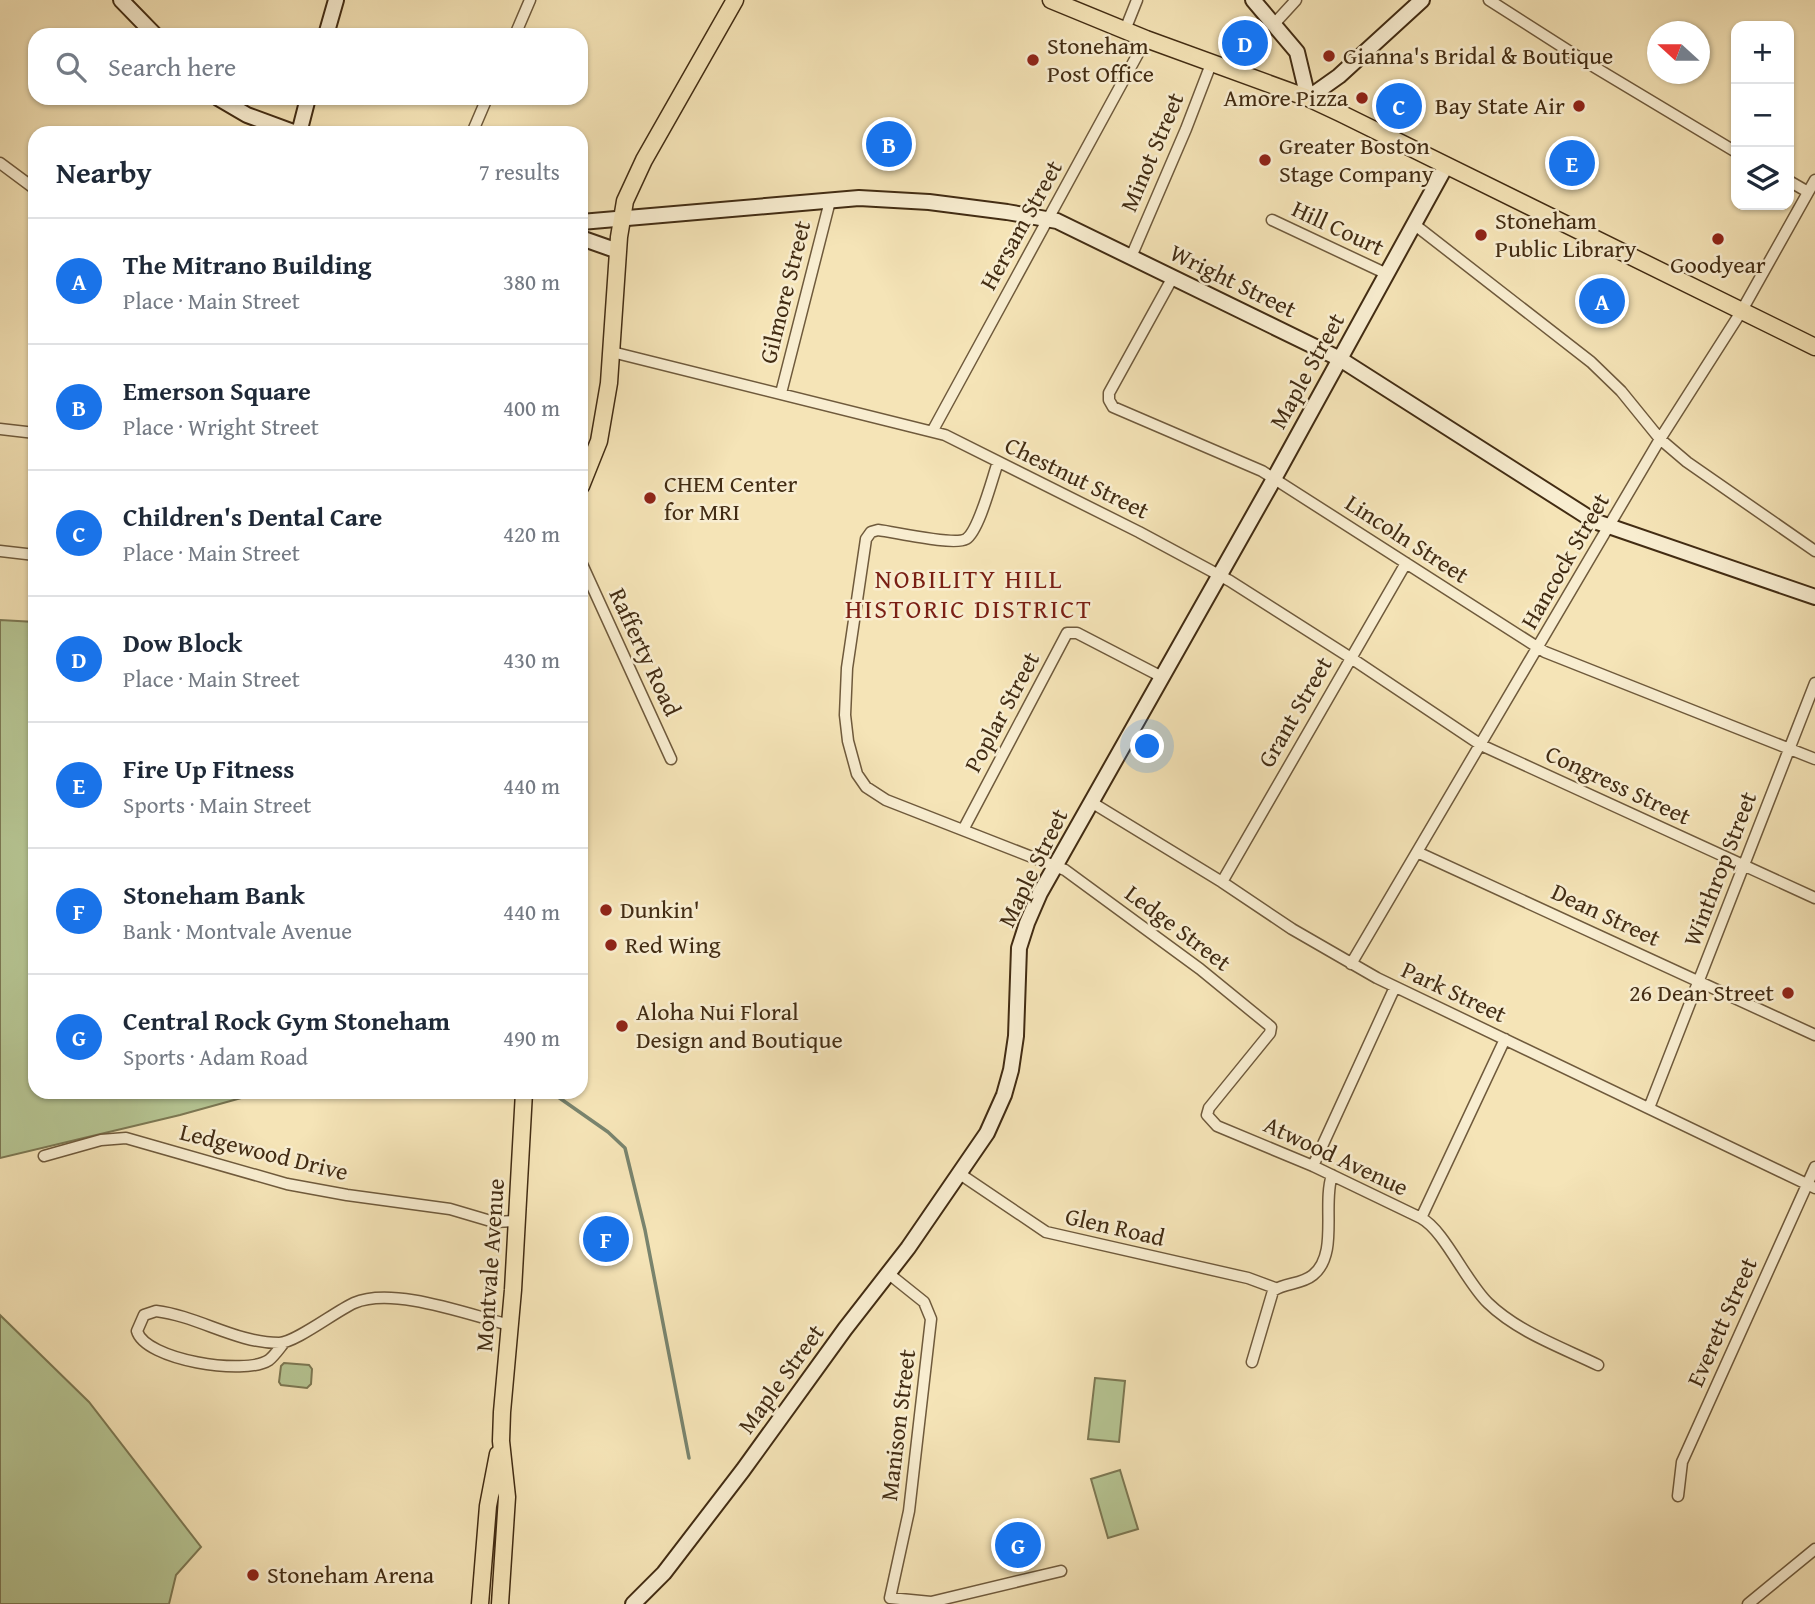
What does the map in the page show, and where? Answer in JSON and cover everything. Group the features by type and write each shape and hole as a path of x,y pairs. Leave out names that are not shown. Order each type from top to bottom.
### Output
{"main road":[{"path":"588,467 601,433 609,383 621,218 627,195 637,172 735,0"},
{"path":"1051,0 1211,64 1308,98 1815,348"},
{"name":"Montvale Avenue","path":"480,1604 488,1506 501,1441 524,1099"},
{"name":"Montvale Avenue","path":"500,1604 507,1497 501,1441"}],"street":[{"path":"121,0 148,28"},
{"path":"328,28 336,0"},
{"path":"518,28 530,0"},
{"path":"1125,30 1137,0"},
{"path":"1253,0 1297,52 1308,98 1339,76 1422,0"},
{"path":"1274,24 1296,0"},
{"path":"1489,0 1731,149"},
{"name":"Hersam Street","path":"933,430 1146,39"},
{"name":"Minot Street","path":"1131,257 1211,64"},
{"path":"228,105 239,112 278,126"},
{"path":"300,126 306,105"},
{"path":"475,126 485,105"},
{"path":"0,163 28,184"},
{"name":"Maple Street","path":"645,1604 664,1573 889,1274 987,1133 1006,1088 1016,1036 1019,948 1030,915 1446,166"},
{"name":"Hancock Street","path":"1351,964 1660,439 1741,312 1815,180"},
{"path":"1794,184 1808,192"},
{"name":"Wright Street","path":"588,221 859,198 929,202 1048,219 1064,224 1340,359 1594,522 1815,597"},
{"name":"Gilmore Street","path":"781,393 830,201"},
{"name":"Hill Court","path":"1272,220 1387,274"},
{"path":"1415,225 1591,362 1621,391 1660,439 1687,462 1814,546"},
{"path":"588,240 618,251"},
{"name":"Lincoln Street","path":"1173,277 1110,391 1109,402 1115,408 1274,478 1538,648 1815,759"},
{"name":"Chestnut Street","path":"612,352 933,430 1139,532 1219,575 1351,658 1480,745"},
{"path":"0,429 28,432"},
{"name":"Ledge Street","path":"998,463 974,528 966,539 956,542 878,530 869,534 846,676 846,728 855,768 862,783 886,800 1056,865 1200,969 1264,1020 1271,1029 1216,1097 1208,1111 1208,1117"},
{"path":"0,551 28,554"},
{"name":"Grant Street","path":"1222,882 1406,563"},
{"name":"Rafferty Road","path":"588,577 671,759"},
{"name":"Poplar Street","path":"963,830 1067,634 1077,633 1162,677"},
{"name":"Winthrop Street","path":"1649,1108 1815,683"},
{"name":"Congress Street","path":"1480,745 1815,898"},
{"name":"Park Street","path":"1091,802 1351,964 1811,1186"},
{"name":"Dean Street","path":"1417,852 1815,1035"},
{"path":"1313,1166 1395,987"},
{"name":"Atwood Avenue","path":"1208,1117 1217,1126 1313,1166 1421,1218 1505,1039"},
{"name":"Ledgewood Drive","path":"44,1156 101,1140 126,1138 287,1184 450,1209 494,1222 517,1221"},
{"name":"Everett Street","path":"1678,1496 1682,1462 1811,1186 1815,1167"},
{"name":"Glen Road","path":"960,1174 1046,1233 1248,1278 1275,1288"},
{"path":"1252,1362 1275,1288 1307,1279 1324,1263 1327,1251 1328,1190 1332,1175"},
{"path":"1421,1218 1433,1226 1479,1293 1500,1313 1514,1323 1598,1365"},
{"name":"Manison Street","path":"889,1274 924,1302 932,1319 909,1511 890,1598 915,1602 942,1601 1061,1571"},
{"path":"284,1343 248,1339 156,1311 144,1315 137,1331 141,1340 156,1349 208,1364 233,1368 269,1360 284,1343 368,1298 396,1298 420,1302 510,1325"},
{"path":"1748,1604 1815,1549"},
{"name":"Maple Street","path":"634,1604 664,1573"}],"green space":[{"path":"0,620 28,622 28,1099 238,1099 0,1158"},
{"path":"0,1315 89,1402 201,1547 176,1575 169,1604 0,1604"},
{"path":"284,1363 309,1365 312,1369 311,1384 307,1388 281,1385 281,1366"},
{"path":"1095,1378 1125,1381 1119,1442 1088,1439"},
{"path":"1120,1470 1138,1529 1108,1538 1091,1479"}],"waterway":[{"path":"561,1099 608,1132 625,1148 645,1230 689,1458"}],"place":[{"name":"Dow Block","path":"1245,43"},
{"name":"Gianna's Bridal & Boutique","path":"1329,56"},
{"name":"Stoneham Post Office","path":"1033,60"},
{"name":"Amore Pizza","path":"1362,98"},
{"name":"Children's Dental Care","path":"1399,106"},
{"name":"Bay State Air","path":"1579,106"},
{"name":"Emerson Square","path":"889,144"},
{"name":"Greater Boston Stage Company","path":"1265,160"},
{"name":"Fire Up Fitness","path":"1572,163"},
{"name":"Stoneham Public Library","path":"1481,235"},
{"name":"Goodyear","path":"1718,239"},
{"name":"The Mitrano Building","path":"1602,301"},
{"name":"CHEM Center for MRI","path":"650,498"},
{"name":"Dunkin'","path":"606,910"},
{"name":"Red Wing","path":"611,945"},
{"name":"26 Dean Street","path":"1788,993"},
{"name":"Aloha Nui Floral Design and Boutique","path":"622,1026"},
{"name":"Stoneham Bank","path":"606,1239"},
{"name":"Central Rock Gym Stoneham","path":"1018,1545"},
{"name":"Stoneham Arena","path":"253,1575"}],"district":[{"name":"NOBILITY HILL HISTORIC DISTRICT","path":"969,594"}]}
